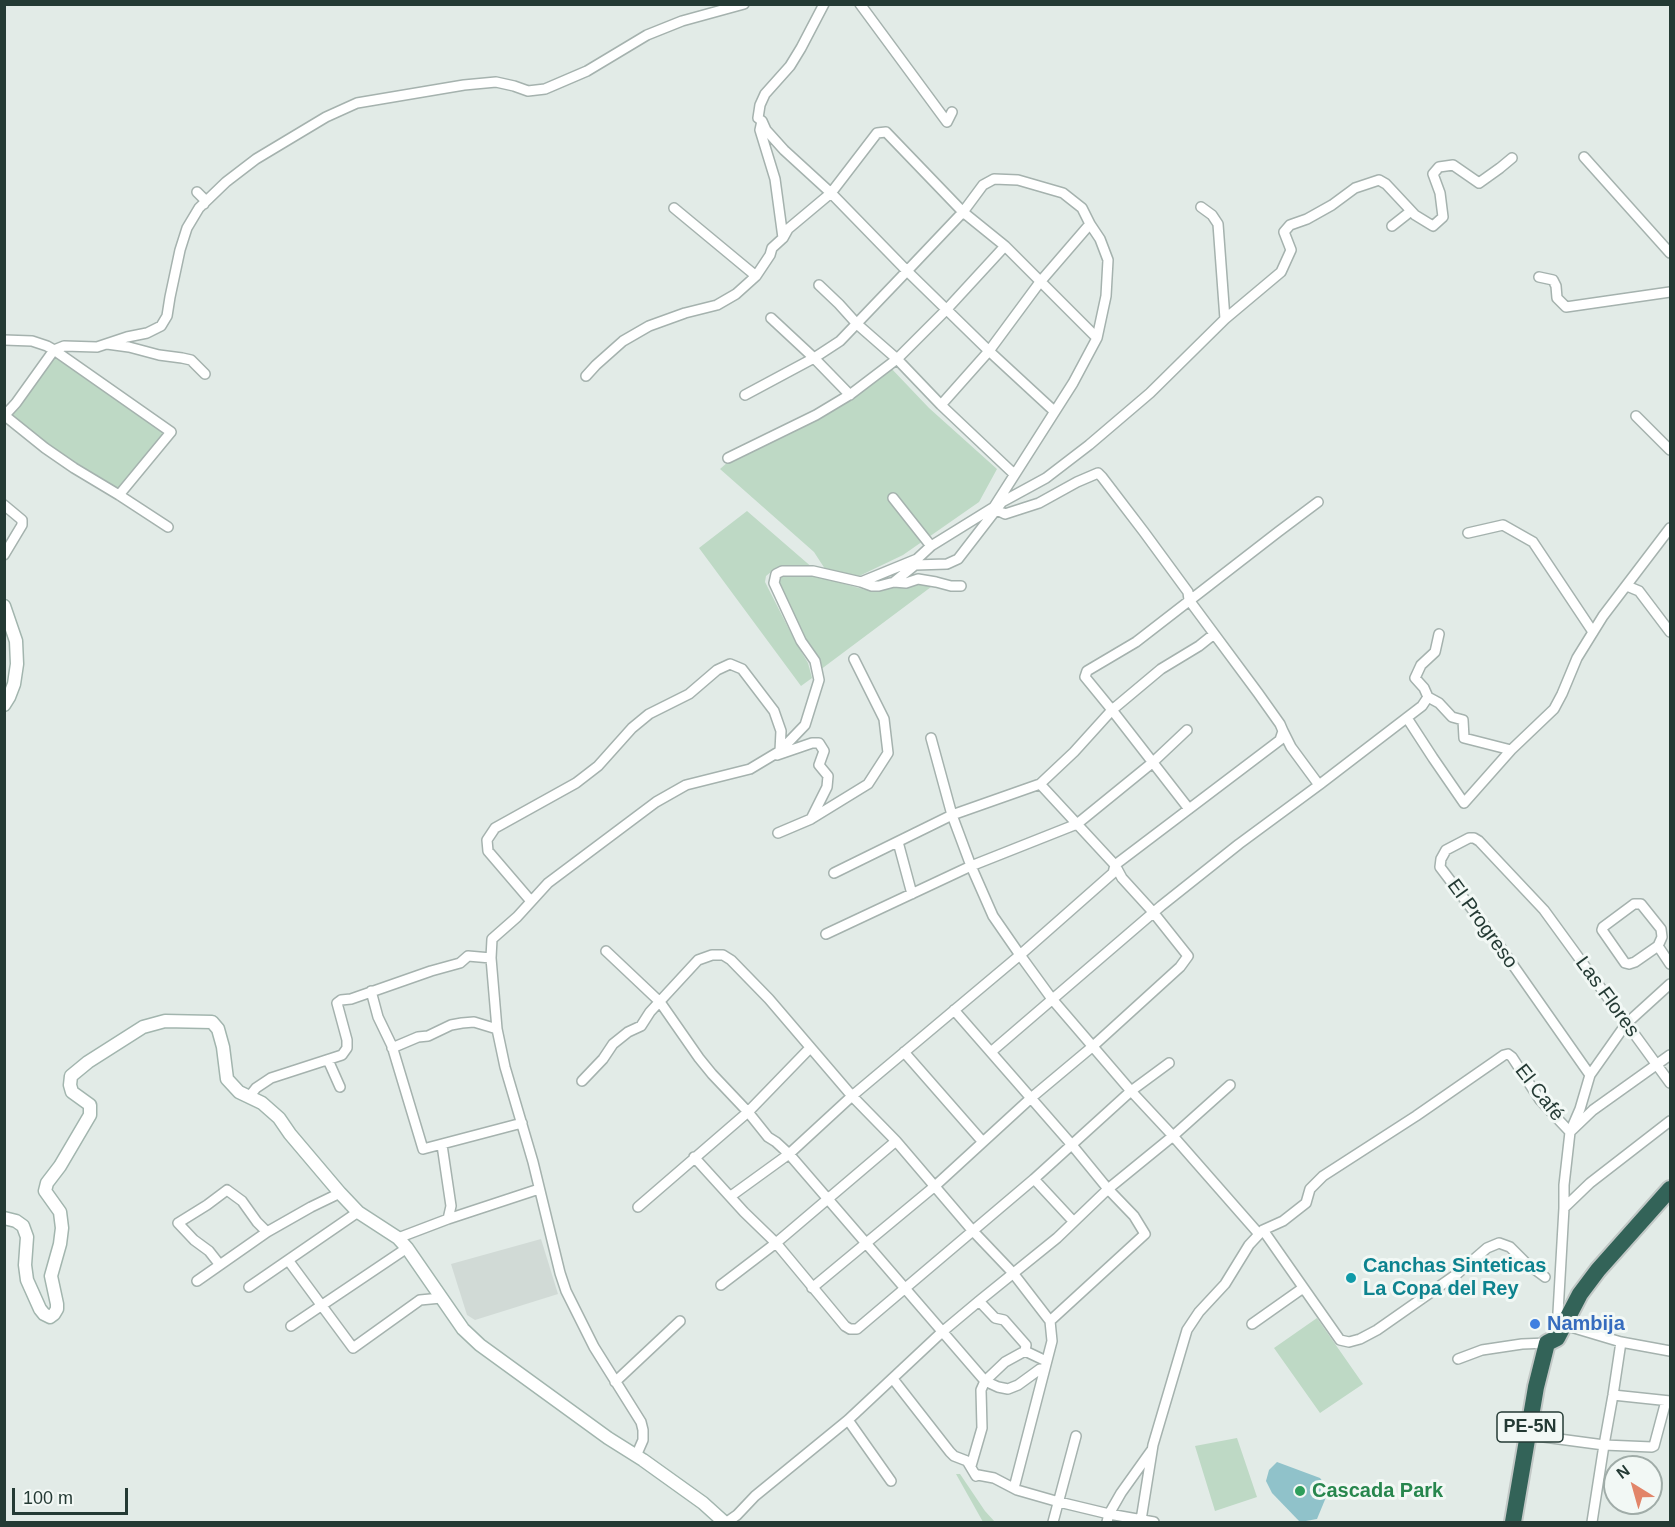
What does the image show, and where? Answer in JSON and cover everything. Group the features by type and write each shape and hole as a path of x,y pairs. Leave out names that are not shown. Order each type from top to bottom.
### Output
{"highway":[{"name":"PE-5N","path":"1513,1522 1536,1387 1556,1335 1580,1294 1598,1270 1671,1189"}],"street":[{"path":"168,527 74,468 4,415 16,403 54,350 64,346 97,346 147,333 161,326 167,316 180,250 187,228 204,204 226,182 256,159 326,117 357,103 464,85 496,82 528,91 545,88 588,71 647,35 682,21 744,4"},
{"path":"824,4 790,66 765,94 758,118 784,150 989,351 1054,411"},
{"path":"860,4 947,122 952,112"},
{"path":"762,121 760,130 775,179 783,238"},
{"path":"586,376 623,341 650,326 685,313 717,305 736,294 756,276 772,248 783,238 788,229 831,194 878,133 886,132 963,212 1005,246 1097,338"},
{"path":"1584,157 1671,253"},
{"path":"861,582 917,559 932,546 1002,502 1046,478 1089,446 1150,393 1225,319 1281,272 1291,250 1284,232 1290,225 1323,210 1355,188 1379,180 1386,184 1415,215 1433,226 1443,217 1440,193 1433,174 1439,167 1453,165 1479,183 1512,158"},
{"path":"745,395 814,358 840,341 963,212 983,185 994,179 1018,180 1063,193 1082,208 1100,239 1108,260 1106,296 1097,338 1073,383 1014,474 995,508 958,559 947,564 915,566 894,582"},
{"path":"197,192 204,199 204,204"},
{"path":"1201,207 1212,215 1218,224 1225,319"},
{"path":"674,208 756,276"},
{"path":"1392,226 1411,211"},
{"path":"941,405 989,351 1040,282 1090,224"},
{"path":"728,458 816,415 850,395 897,359 1005,246"},
{"path":"1539,277 1553,280 1557,298 1566,307 1671,292"},
{"path":"819,285 1014,474"},
{"path":"771,318 850,395"},
{"path":"4,340 32,341 47,346 171,432 119,495"},
{"path":"105,344 191,360 205,374"},
{"path":"1636,416 1671,450"},
{"path":"995,508 1005,514 1039,503 1098,473 1188,592 1189,600 1280,724 1291,747 1319,784"},
{"path":"893,498 932,546"},
{"path":"1189,809 1085,677 1087,671 1136,642 1318,502"},
{"path":"4,505 22,520 22,525 4,555"},
{"path":"1468,532 1503,525 1533,542 1593,632"},
{"path":"1407,717 1464,803 1511,750 1554,709 1577,658 1603,616 1671,528"},
{"path":"636,1456 643,1440 641,1422 594,1347 566,1291 505,1067 497,1029 491,958 492,939 517,917 530,900 548,883 656,802 686,785 750,770 777,753 805,725 819,680 815,661 801,641 774,583 776,574 782,571 813,571 872,586 894,582 906,583 918,579 961,586"},
{"path":"1627,586 1639,591 1671,632"},
{"path":"4,606 15,641 17,664 14,684 4,705"},
{"path":"834,873 952,815 1040,784 1074,752 1112,710 1161,669 1214,634"},
{"path":"1439,634 1435,652 1421,665 1415,678 1428,697 1439,703 1452,717 1463,720 1464,738 1511,750"},
{"path":"778,833 811,819 868,784 888,753 884,719 854,658"},
{"path":"530,900 488,851 487,840 495,828 576,783 598,766 632,728 649,714 689,694 717,670 730,664 742,669 774,711 781,731 777,753"},
{"path":"991,1052 1153,912 1422,706 1428,697"},
{"path":"826,934 971,866 1077,824 1152,763 1187,730"},
{"path":"731,1196 789,1154 852,1096 1020,955 1113,873 1115,865 1280,740 1283,731"},
{"path":"932,738 952,815 993,916 1052,999 1092,1047 1261,1232 1340,1340 1349,1342 1377,1330 1457,1274 1487,1248 1499,1243 1510,1247 1545,1277"},
{"path":"777,753 812,743 819,743 824,751 819,765 828,776 827,787 811,819"},
{"path":"812,1288 935,1186 982,1141 1092,1047 1180,967 1188,956 1122,878 1115,865 1040,784"},
{"name":"El Progreso","path":"1544,910 1474,838 1468,838 1446,850 1441,859 1440,867 1494,938 1590,1075"},
{"path":"898,842 912,894"},
{"path":"1641,904 1661,929 1662,937 1658,946 1635,962 1625,963 1602,930 1631,905 1641,904"},
{"name":"Las Flores","path":"1544,910 1671,1083"},
{"path":"1658,946 1671,964"},
{"path":"606,951 660,1002 699,1058 768,1137 789,1154 985,1382 998,1388 1008,1389 1040,1369 1044,1372"},
{"path":"582,1081 603,1059 613,1044 628,1032 641,1026 698,960 712,955 723,955 731,960 769,999 852,1096 896,1141 972,1230 1013,1273 1050,1321 1052,1341 1014,1488"},
{"path":"249,1097 256,1088 271,1078 342,1055 347,1047 347,1040 338,1004 341,1000 460,963 468,956 491,958"},
{"path":"1556,1335 1564,1185 1570,1132 1580,1109 1590,1075 1626,1024 1671,984"},
{"path":"371,992 378,1017 392,1048 423,1149 522,1123"},
{"path":"954,1010 1108,1189 1134,1216 1145,1234 1050,1321"},
{"path":"4,1218 16,1221 23,1226 27,1237 25,1265 27,1280 40,1309 50,1317 57,1308 51,1276 62,1228 60,1212 45,1191 47,1183 60,1166 90,1115 90,1105 72,1092 71,1076 88,1062 143,1027 165,1021 212,1022 221,1038 227,1079 239,1092 262,1103 279,1118 290,1134 358,1212 398,1238 463,1329 480,1346 703,1503 726,1522 737,1515 754,1496 848,1420 942,1332 1056,1238 1108,1189 1173,1136 1230,1085"},
{"path":"392,1048 418,1037 428,1036 451,1025 462,1023 474,1022 497,1029"},
{"path":"638,1207 748,1112 810,1048"},
{"path":"904,1052 982,1141"},
{"name":"El Café","path":"1261,1232 1283,1221 1306,1203 1310,1190 1323,1176 1416,1116 1504,1055 1508,1054 1512,1057 1540,1100 1570,1132"},
{"path":"1570,1132 1593,1110 1671,1055"},
{"path":"328,1060 340,1087"},
{"path":"694,1157 776,1243 845,1326 857,1329 1034,1179 1131,1091 1169,1063"},
{"path":"1564,1208 1590,1183 1671,1121"},
{"path":"721,1285 776,1243 896,1141"},
{"path":"442,1145 451,1206 448,1219"},
{"path":"1034,1179 1073,1221"},
{"path":"398,1238 539,1189"},
{"path":"220,1265 209,1251 194,1240 178,1223 207,1206 226,1190 242,1201 267,1232"},
{"path":"196,1281 267,1232 340,1193"},
{"path":"249,1287 358,1212"},
{"path":"1141,1520 1152,1449 1187,1330 1199,1312 1225,1284 1249,1245 1261,1232"},
{"path":"291,1326 407,1248"},
{"path":"288,1260 353,1348 420,1299 441,1298"},
{"path":"1252,1324 1304,1288"},
{"path":"979,1301 995,1318 1004,1320 1026,1345 1025,1351"},
{"path":"615,1382 680,1321"},
{"path":"1458,1359 1482,1350 1522,1344 1556,1335 1621,1342 1671,1351"},
{"path":"1592,1522 1621,1342"},
{"path":"1025,1351 1047,1361"},
{"path":"971,1467 982,1428 981,1389 1005,1362 1025,1351"},
{"path":"893,1379 950,1452 964,1459 976,1476 994,1478 1017,1490 1108,1518 1154,1522"},
{"path":"1529,1434 1604,1444 1654,1446 1668,1401 1613,1395"},
{"path":"848,1420 891,1481"},
{"path":"1053,1522 1076,1436"},
{"path":"1108,1518 1152,1449"}],"shaded area":[{"path":"541,1239 558,1294 475,1320 467,1315 451,1264"}],"green space":[{"path":"54,353 168,432 118,492 45,445 8,415"},
{"path":"889,366 929,408 997,469 979,502 903,555 855,578 827,572 814,552 720,469 728,462 789,434 851,398"},
{"path":"747,511 814,569 777,567 766,576 765,582 808,663 812,678 801,686 699,548"},
{"path":"777,574 809,574 866,590 879,591 898,585 935,584 816,673 773,580"},
{"path":"1317,1318 1363,1384 1320,1413 1274,1348"},
{"path":"1237,1438 1257,1497 1215,1511 1195,1446"},
{"path":"956,1474 960,1474 995,1522 983,1522"}],"water":[{"name":"Cascada Park","path":"1277,1462 1320,1478 1329,1490 1317,1519 1300,1522 1272,1493 1266,1481 1269,1470"}],"place":[{"name":"Canchas Sinteticas La Copa del Rey","path":"1351,1278"},
{"name":"Nambija","path":"1535,1324"},
{"name":"Cascada Park","path":"1300,1491"}]}
